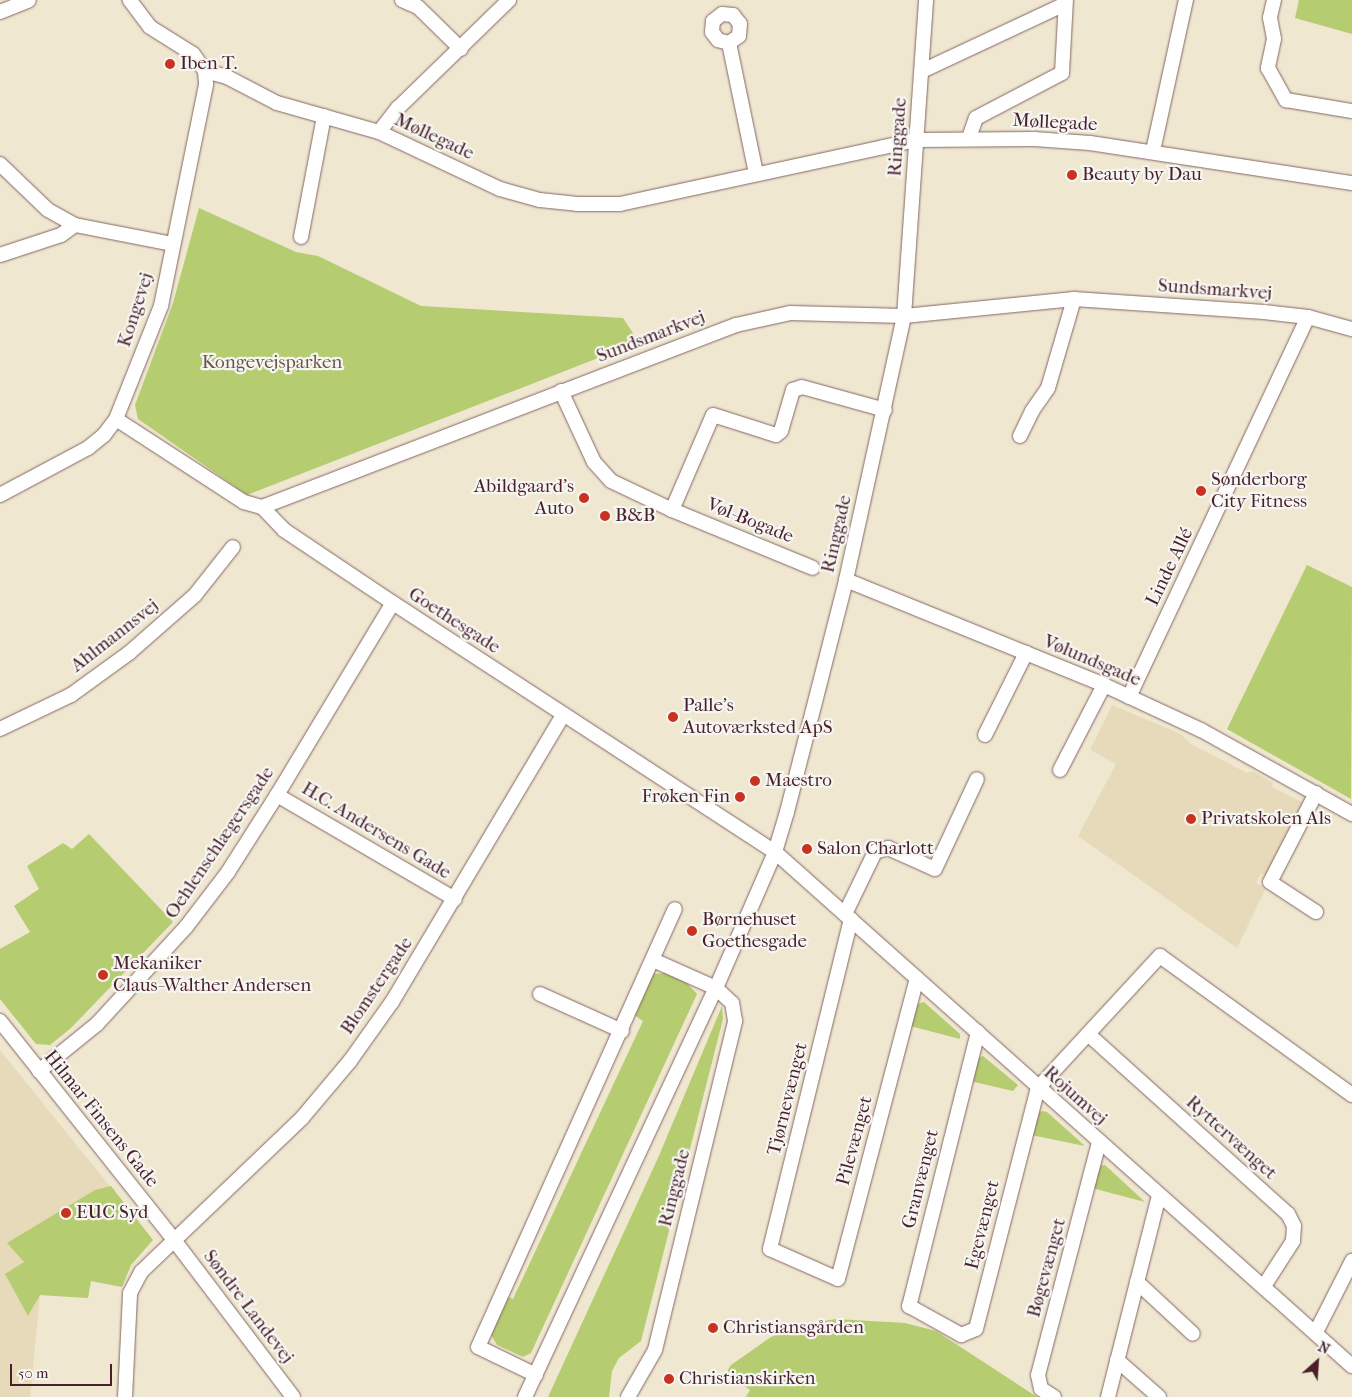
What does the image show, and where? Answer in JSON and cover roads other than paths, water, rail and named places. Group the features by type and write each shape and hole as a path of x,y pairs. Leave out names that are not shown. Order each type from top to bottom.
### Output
{"street":[{"path":"7,6 30,0"},
{"path":"130,0 150,27 193,54 205,71"},
{"path":"402,0 418,7 461,48"},
{"path":"379,132 398,108 509,0"},
{"name":"Ringgade","path":"525,1397 716,988 775,852 846,580 885,410 904,316 918,140 926,5 937,0"},
{"path":"1153,151 1186,0"},
{"path":"1274,0 1270,18 1274,39 1268,68 1286,100 1352,111"},
{"path":"922,72 1065,2 1062,73 976,118 969,138"},
{"path":"728,43 756,173"},
{"name":"Møllegade","path":"205,71 227,76 277,102 379,132 500,189 549,201 620,204 756,173 918,140 969,138 1043,139 1153,151 1352,184"},
{"name":"Kongevej","path":"0,494 88,448 116,419 161,306 206,84 205,71"},
{"path":"301,237 324,116"},
{"path":"0,164 48,210 75,225 173,244"},
{"path":"0,255 61,235 75,225"},
{"path":"1020,436 1032,411 1048,388 1074,299"},
{"name":"Sundsmarkvej","path":"262,507 736,325 765,317 790,313 904,316 1074,299 1308,317 1352,329"},
{"name":"Linde Allé","path":"1129,697 1308,317"},
{"path":"672,510 713,415 776,435 780,431 793,390 802,387 885,410"},
{"name":"Vøl-Bogade","path":"561,392 594,462 611,481 672,510 813,568"},
{"name":"Goethesgade","path":"116,419 244,502 262,507 284,530 563,715 775,852"},
{"name":"Ahlmannsvej","path":"0,729 71,695 130,653 195,595 233,547"},
{"name":"Vølundsgade","path":"846,580 1104,685 1201,730 1352,814"},
{"name":"Oehlenschlægersgade","path":"38,1071 97,1024 186,928 228,872 277,795 393,603"},
{"path":"985,735 1026,653"},
{"path":"1060,770 1104,685"},
{"name":"Blomstergade","path":"125,1397 130,1293 149,1261 174,1240 308,1111 392,1002 563,715"},
{"path":"848,916 875,852 888,848 935,869 977,779"},
{"path":"1316,793 1270,882 1316,912"},
{"name":"H.C. Andersens Gade","path":"277,795 455,899"},
{"name":"Rojumvej","path":"775,852 1352,1366"},
{"path":"536,1375 478,1347 676,909"},
{"name":"Tjørnevænget","path":"806,1263 770,1250 848,916"},
{"path":"1038,1088 1160,956 1352,1096"},
{"name":"Ringgade","path":"628,1397 655,1350 735,1021 732,1003 716,988 653,960"},
{"name":"Pilevænget","path":"806,1263 838,1279 917,978"},
{"path":"540,994 622,1031"},
{"name":"Hilmar Finsens Gade","path":"0,1021 174,1240"},
{"name":"Granvænget","path":"936,1322 909,1306 978,1032"},
{"name":"Ryttervænget","path":"1088,1034 1288,1214 1294,1226 1293,1241 1264,1286"},
{"name":"Egevænget","path":"936,1322 960,1335 976,1329 1038,1088"},
{"name":"Bøgevænget","path":"1054,1397 1041,1389 1038,1375 1099,1142"},
{"path":"1108,1397 1160,1196"},
{"name":"Søndre Landevej","path":"174,1240 293,1397"},
{"path":"1316,1332 1352,1261"},
{"path":"1137,1282 1193,1334"},
{"path":"1118,1360 1159,1397"}],"place":[{"name":"Iben T.","path":"170,64"},
{"name":"Beauty by Dau","path":"1072,175"},
{"name":"Sønderborg City Fitness","path":"1201,491"},
{"name":"Abildgaard's Auto","path":"584,498"},
{"name":"B&B","path":"605,516"},
{"name":"Palle's Autoværksted ApS","path":"673,717"},
{"name":"Maestro","path":"755,781"},
{"name":"Frøken Fin","path":"740,797"},
{"name":"Privatskolen Als","path":"1191,819"},
{"name":"Salon Charlott","path":"807,849"},
{"name":"Børnehuset Goethesgade","path":"692,931"},
{"name":"Mekaniker Claus-Walther Andersen","path":"103,975"},
{"name":"EUC Syd","path":"66,1213"},
{"name":"Christiansgården","path":"713,1328"},
{"name":"Christianskirken","path":"669,1379"}],"park label":[{"name":"Kongevejsparken","path":"272,363"}]}
